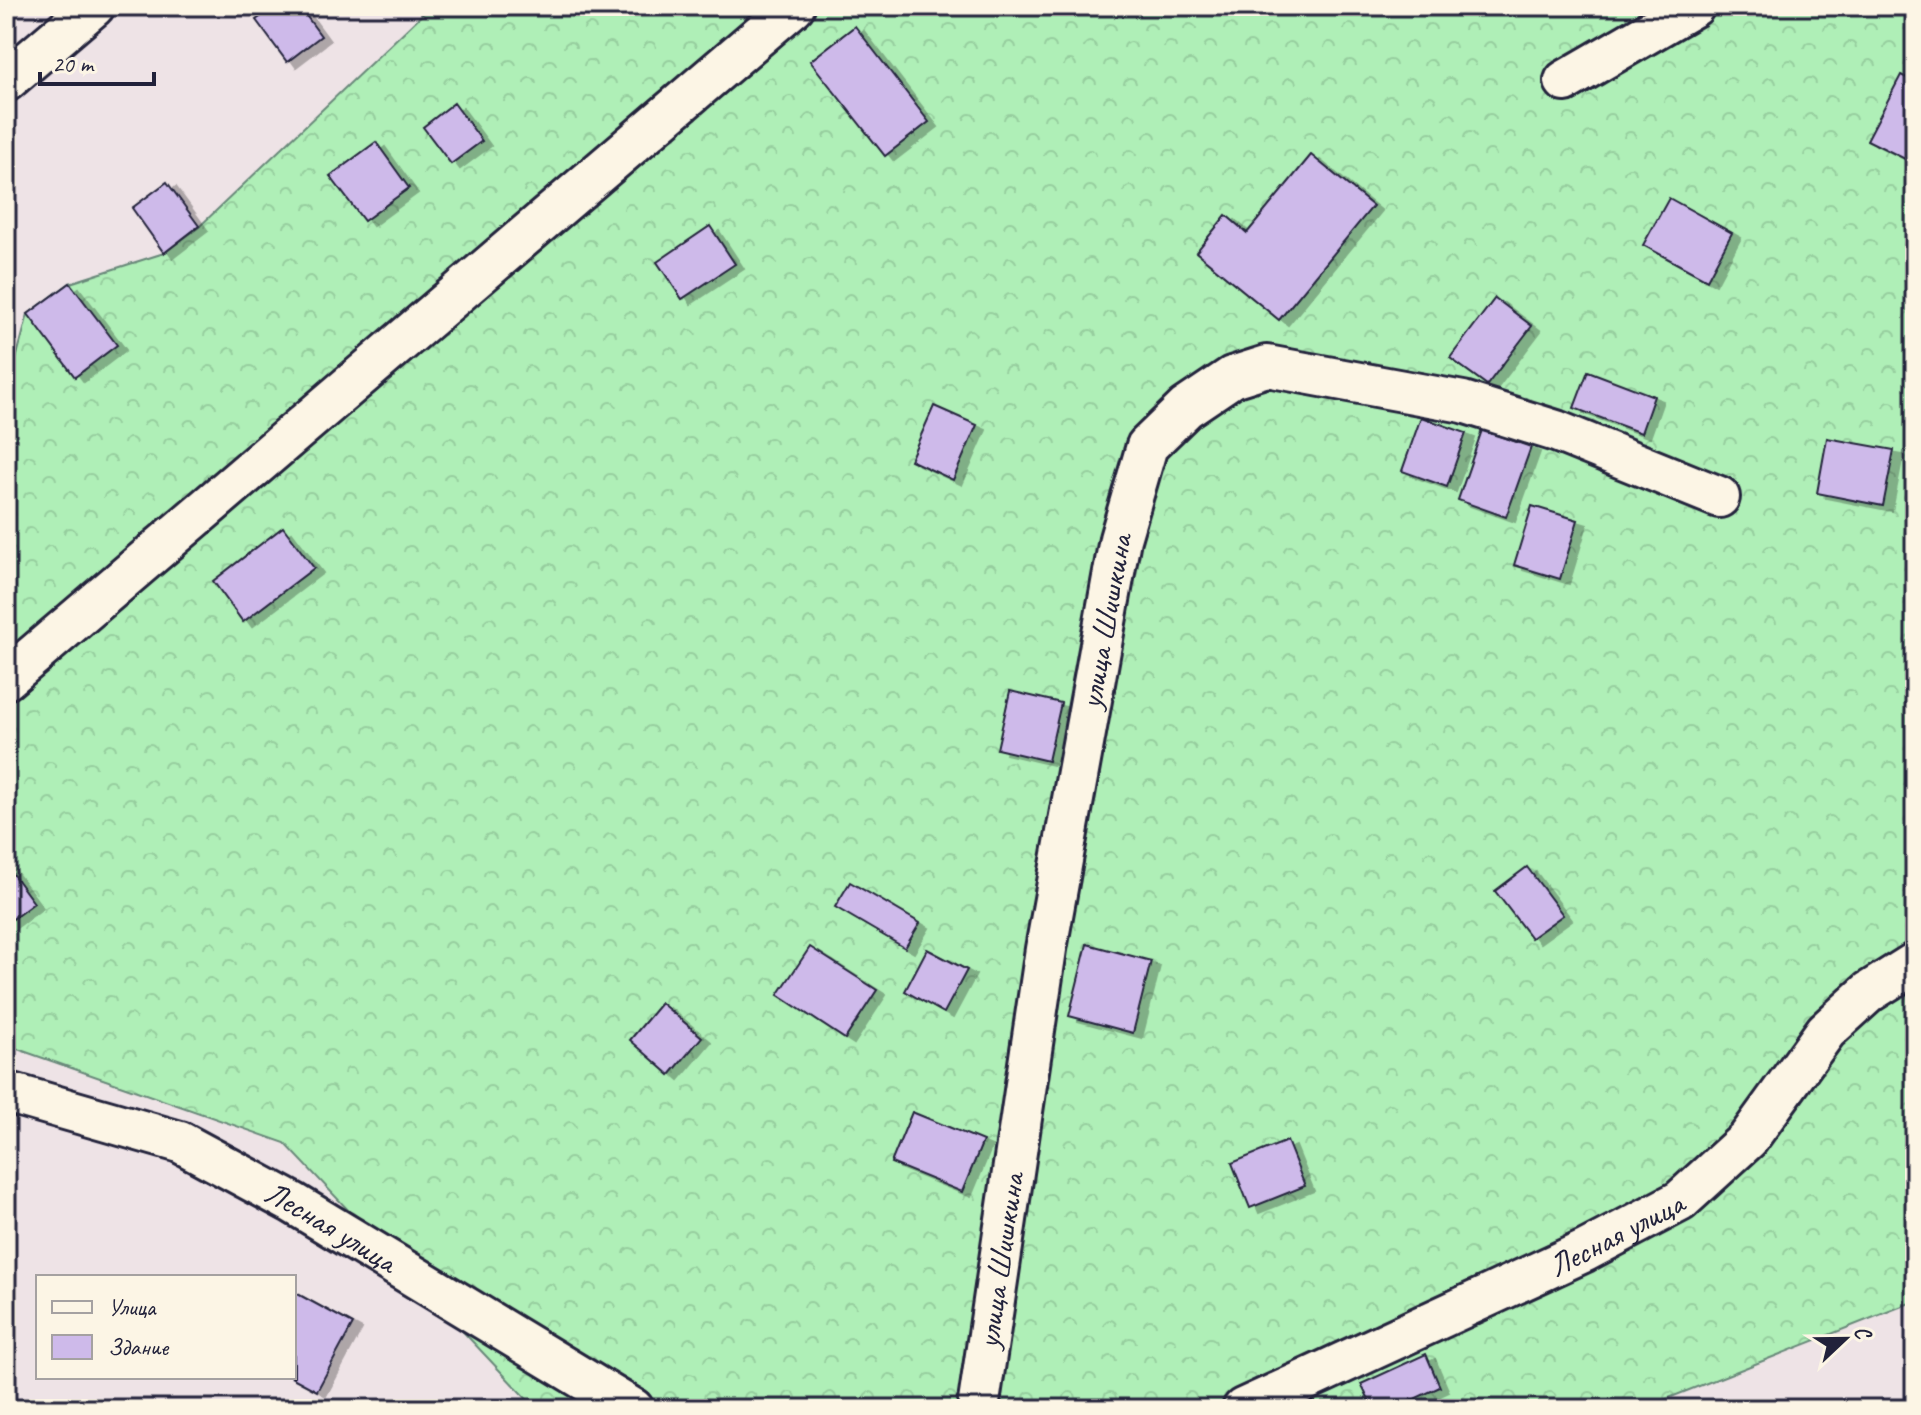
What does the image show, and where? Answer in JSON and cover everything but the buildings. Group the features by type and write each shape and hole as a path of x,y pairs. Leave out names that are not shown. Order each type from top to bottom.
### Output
{"street":[{"path":"6,81 94,6"},
{"path":"6,679 794,6"},
{"path":"1565,81 1694,6"},
{"name":"улица Шишкина","path":"978,1409 1046,949 1120,539 1147,446 1186,408 1232,377 1267,366 1463,402 1556,431 1719,497"},
{"name":"Лесная улица","path":"1243,1409 1585,1251 1680,1201 1748,1139 1826,1031 1869,992 1915,963"},
{"name":"Лесная улица","path":"6,1092 180,1142 293,1203 633,1409"}],"green space":[{"path":"431,6 1915,6 1915,1301 1641,1409 536,1409 285,1143 6,1045 6,397 28,314 70,283 164,253 199,227"}]}
